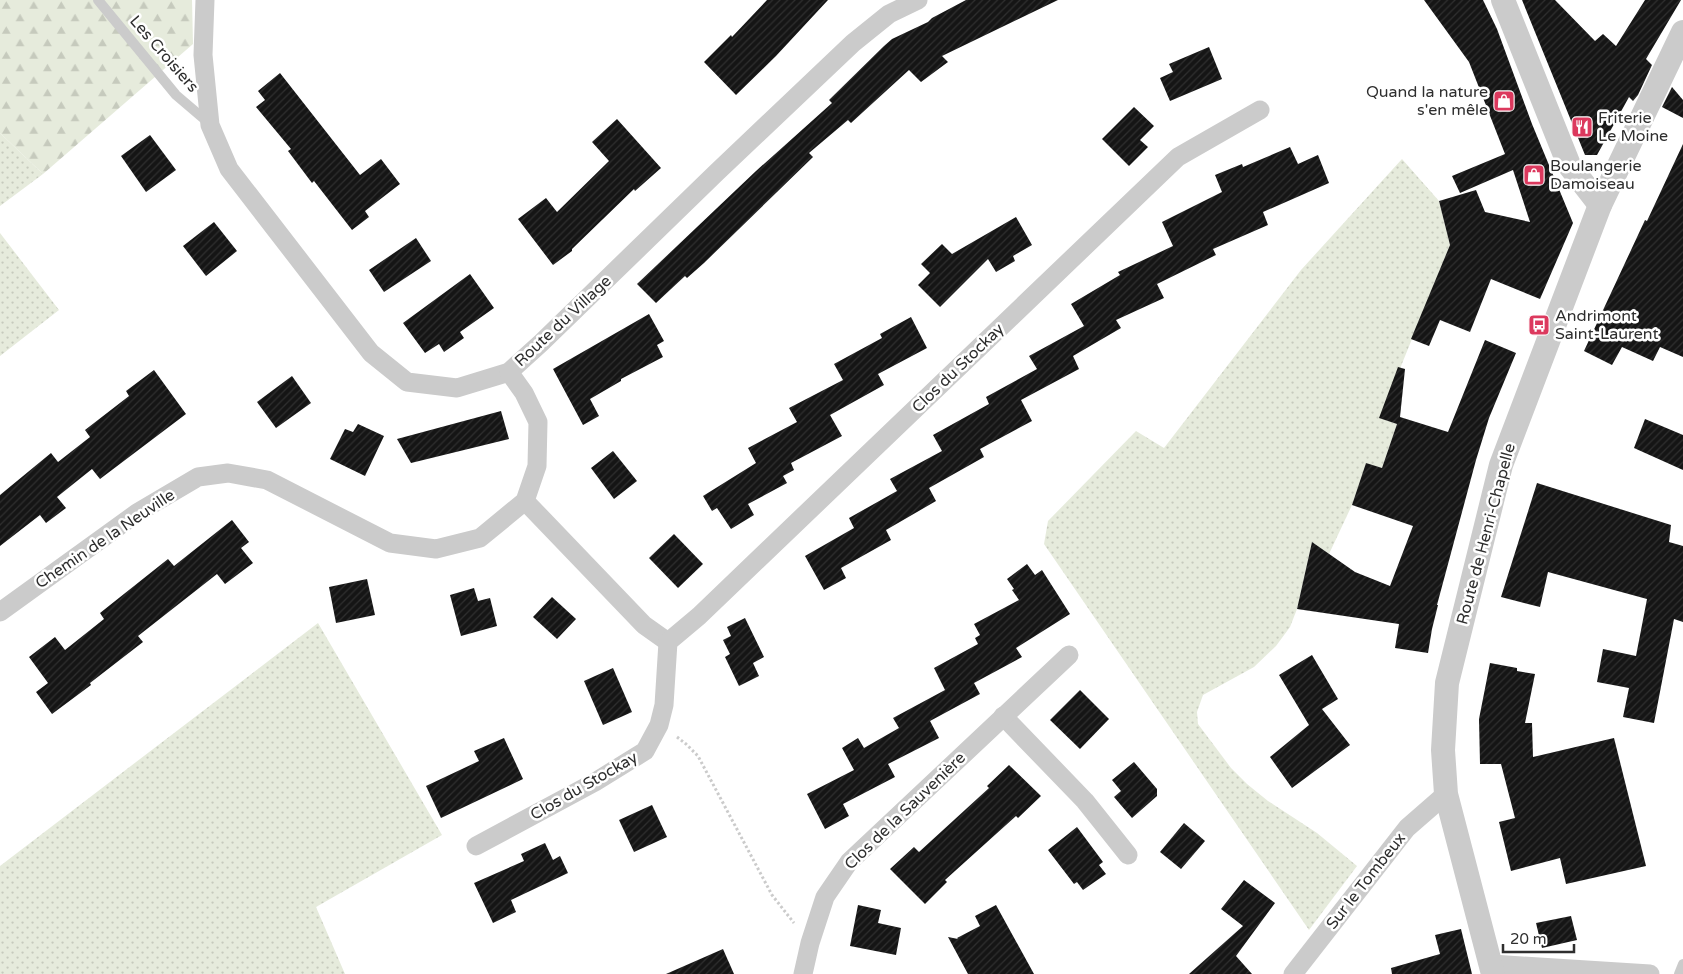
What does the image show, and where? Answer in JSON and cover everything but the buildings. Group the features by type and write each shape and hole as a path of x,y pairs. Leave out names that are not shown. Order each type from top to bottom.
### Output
{"street":[{"name":"Route du Village","path":"205,0 203,55 210,124 229,169 371,353 407,382 457,388 509,372 853,43 889,14 918,0"},
{"path":"1503,0 1569,165 1600,205"},
{"name":"Route de Henri-Chapelle","path":"1492,969 1446,794 1442,750 1447,683 1501,465 1600,205 1683,32"},
{"name":"Clos du Stockay","path":"476,846 595,782 645,750 659,725 664,705 668,642 699,616 1178,157 1260,110"},
{"path":"509,372 524,392 538,422 537,466 525,502 644,625 668,642"},
{"name":"Chemin de la Neuville","path":"0,612 138,513 198,477 228,473 267,480 390,543 436,549 480,538 525,502"},
{"name":"Clos de la Sauvenière","path":"803,974 810,943 825,897 850,862 1069,655"},
{"path":"1003,716 1085,802 1128,855"},
{"name":"Sur le Tombeux","path":"1293,974 1407,828 1446,794"},
{"path":"1492,969 1650,974"}],"lane":[{"name":"Les Croisiers","path":"98,0 176,95 210,124"},
{"path":"1678,974 1683,964"}],"path":[{"path":"659,725 686,744 698,756 772,895 810,943"}],"green space":[{"path":"0,0 192,0 193,44 43,174 0,133"},
{"path":"0,133 43,174 0,206"},
{"path":"1402,159 1439,201 1450,245 1380,418 1397,424 1382,468 1366,464 1352,505 1329,554 1312,542 1297,609 1290,627 1276,646 1254,667 1203,695 1197,712 1198,724 1231,768 1247,784 1268,801 1317,833 1357,866 1309,930 1044,544 1048,521 1136,431 1164,448 1301,270"},
{"path":"0,233 59,310 0,356"},
{"path":"318,623 442,835 316,907 345,974 0,974 0,866"}],"place":[{"name":"Quand la nature s'en mêle","path":"1504,101"},
{"name":"Friterie Le Moine","path":"1582,127"},
{"name":"Boulangerie Damoiseau","path":"1534,175"},
{"name":"Andrimont Saint-Laurent","path":"1539,325"}]}
